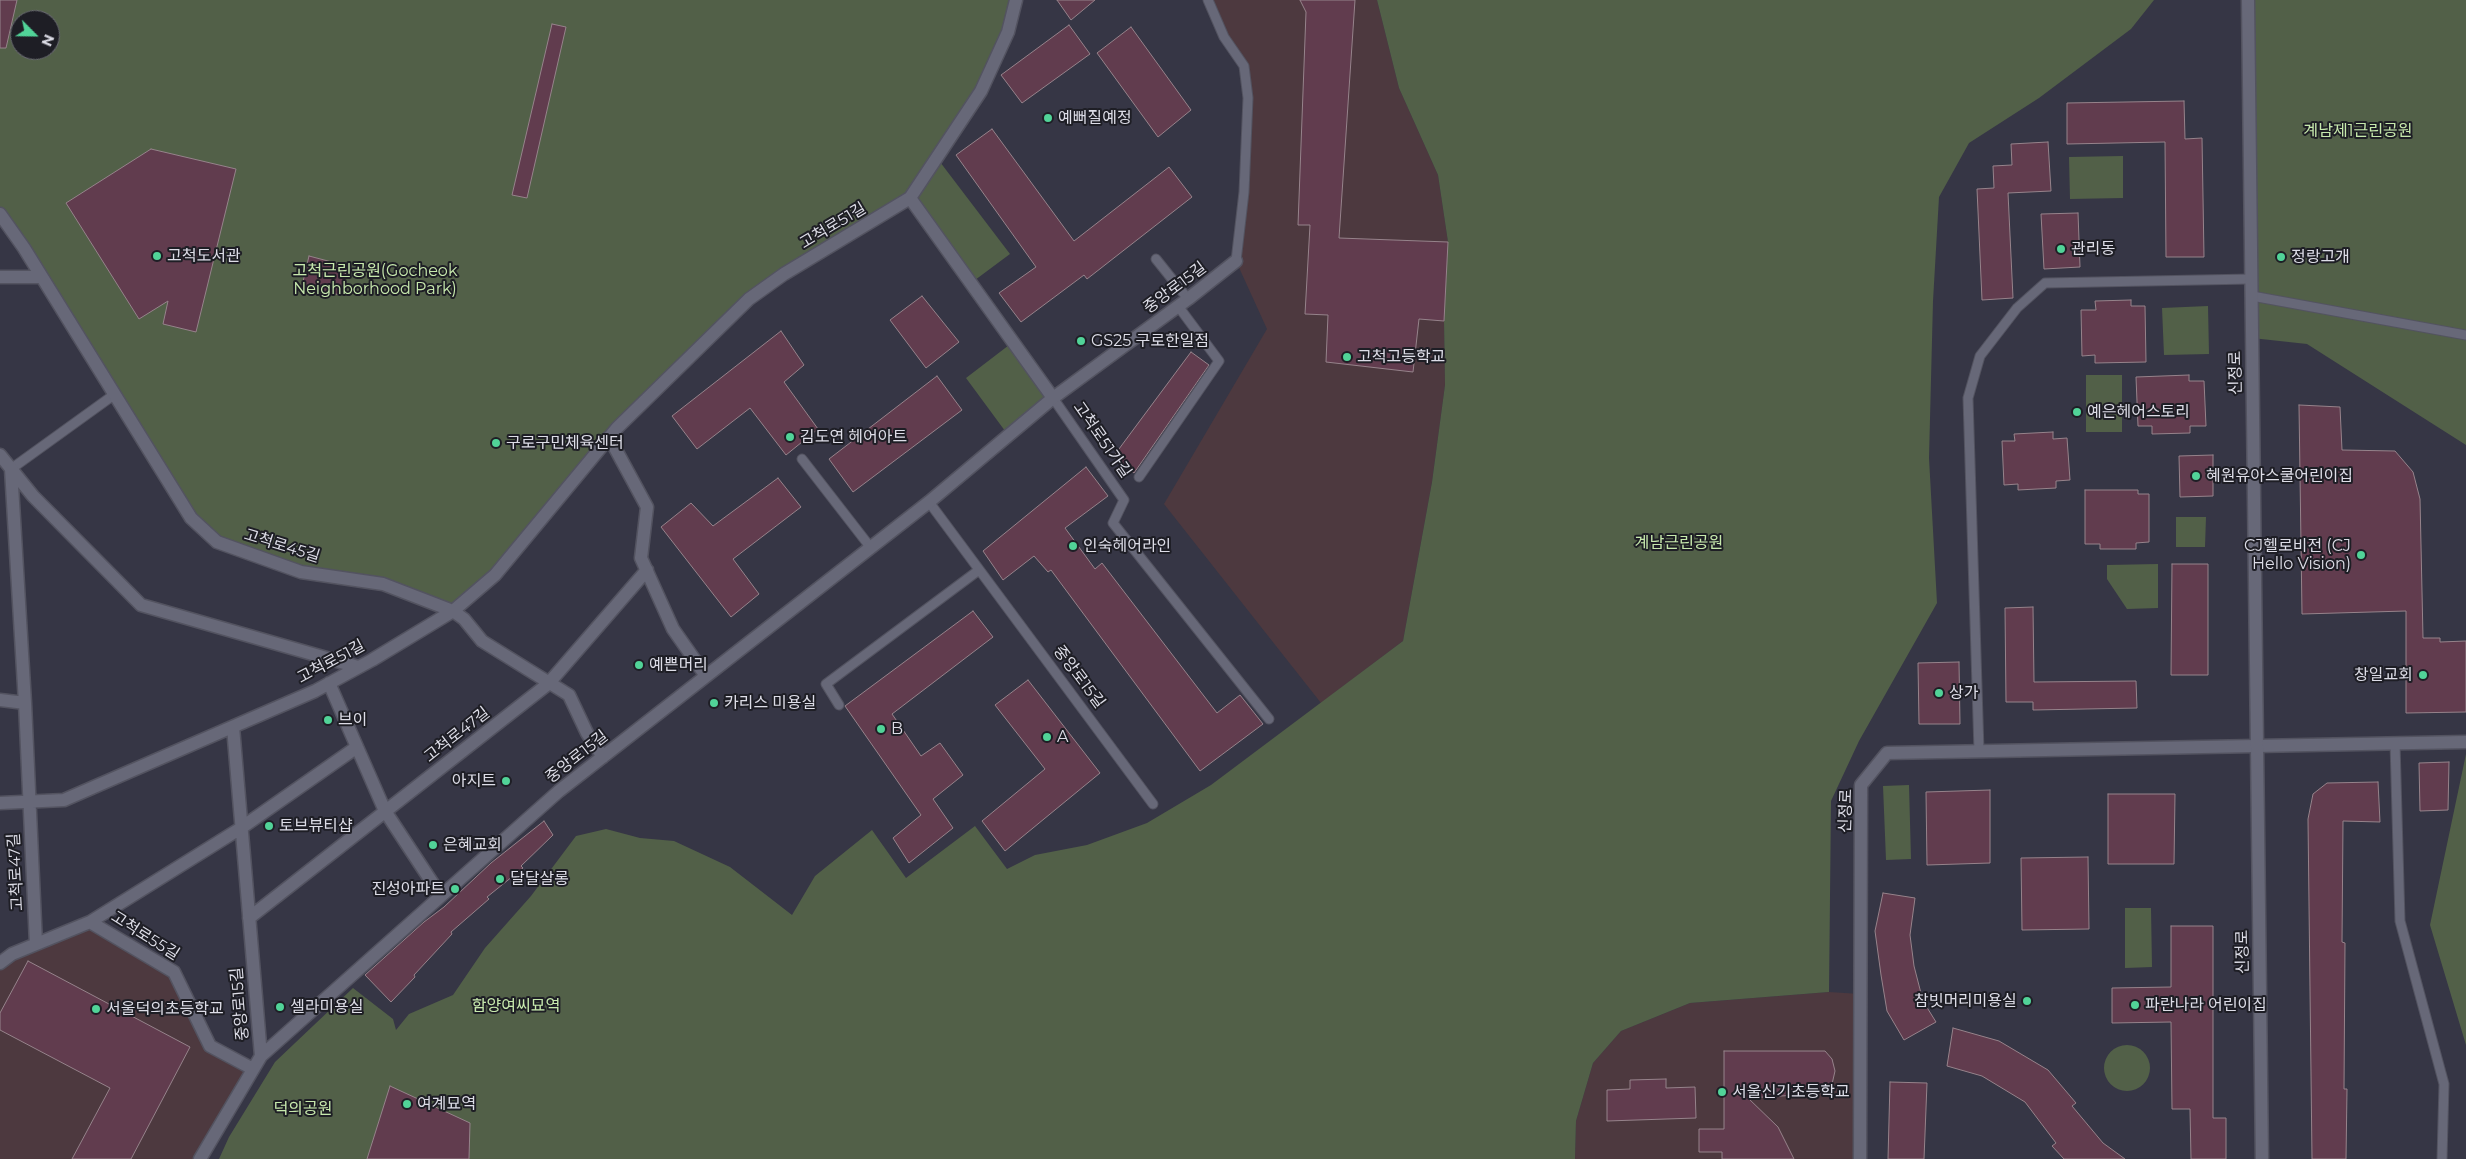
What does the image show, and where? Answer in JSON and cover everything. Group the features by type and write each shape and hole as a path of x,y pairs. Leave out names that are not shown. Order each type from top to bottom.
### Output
{"street":[{"name":"고척로51길","path":"0,803 64,800 329,683 453,611 494,575 609,437 749,299 784,274 910,198 981,91 1008,32 1016,0"},
{"name":"신정로","path":"2248,0 2262,1159"},
{"name":"고척로51가길","path":"910,198 1053,398"},
{"name":"고척로45길","path":"0,214 42,277 192,518 217,542 302,572 383,584 453,611 464,619 482,641 548,684 569,695 587,733 603,756"},
{"name":"중앙로15길","path":"200,1159 261,1056 559,791 929,502 1053,398 1183,303 1236,261"},
{"path":"0,278 42,277"},
{"path":"609,437 647,507 641,558 673,629 706,676"},
{"path":"0,455 33,496 141,605 358,667"},
{"name":"고척로47길","path":"11,469 25,703 36,944"},
{"path":"548,684 647,570"},
{"path":"329,683 385,811 441,896"},
{"name":"고척로47길","path":"249,918 548,684"},
{"path":"0,700 25,703"},
{"path":"233,727 249,918"},
{"name":"신정로","path":"1860,1159 1861,785 1887,752 2466,742"},
{"name":"고척로55길","path":"0,963 12,954 90,922 241,828 357,747"},
{"name":"중앙로15길","path":"249,918 261,1056"},
{"name":"고척로55길","path":"90,922 174,972 210,1046 253,1069"}],"lane":[{"name":"중앙로15길","path":"1208,0 1224,37 1244,66 1248,98 1244,192 1236,261"},
{"path":"1139,477 1219,361 1156,259"},
{"path":"1979,751 1968,398 1980,356 2017,308 2045,283 2251,279"},
{"path":"2252,296 2466,335"},
{"path":"11,469 115,394"},
{"name":"고척로51가길","path":"1053,398 1124,500 1113,522 1268,718"},
{"path":"802,459 871,548"},
{"name":"중앙로15길","path":"929,502 1152,804"},
{"path":"839,705 826,684 979,570"},
{"path":"2395,743 2400,921 2444,1084 2442,1159"}],"shaded area":[{"name":"고척고등학교","path":"1208,0 1377,0 1399,88 1438,175 1448,242 1444,321 1445,385 1432,482 1403,641 1321,703 1164,504 1267,329 1236,261 1244,192 1244,66"},
{"name":"서울덕의초등학교","path":"90,922 174,972 210,1046 253,1069 200,1159 0,1159 0,963"},
{"name":"서울신기초등학교","path":"1829,992 1860,994 1860,1159 1575,1159 1576,1121 1593,1063 1621,1031 1690,1003"}],"green space":[{"name":"고척근린공원(Gocheok Neighborhood Park)","path":"0,0 1016,0 1008,32 937,158 1010,254 971,283 910,198 784,274 617,428 495,575 453,611 383,584 301,572 217,542 191,518 0,214"},
{"name":"계남근린공원","path":"1377,0 2154,0 2131,29 2039,98 1969,143 1939,197 1933,301 1929,458 1937,603 1859,741 1831,801 1829,992 1690,1003 1621,1031 1593,1063 1576,1121 1575,1159 219,1159 229,1137 275,1062 353,988 393,1019 396,1030 409,1014 453,995 485,948 531,896 576,836 606,829 640,838 674,841 730,867 792,915 815,876 872,830 906,878 975,826 1007,869 1035,855 1087,845 1147,823 1211,785 1403,641 1432,482 1445,385 1444,321 1448,242 1438,175 1399,88"},
{"name":"계남제1근린공원","path":"2248,0 2466,0 2466,445 2307,344 2252,338"},
{"path":"2123,156 2123,198 2070,199 2069,157"},
{"path":"2208,306 2209,354 2164,355 2162,308"},
{"path":"1013,342 1053,398 1008,435 966,378"},
{"path":"2086,375 2122,375 2122,432 2086,432"},
{"path":"2176,517 2206,517 2205,547 2176,547"},
{"path":"2158,564 2158,608 2127,609 2107,579 2107,565"},
{"path":"2466,754 2466,1045 2430,925"},
{"path":"1909,785 1911,859 1886,860 1883,786"},
{"path":"2125,908 2151,908 2152,967 2125,968"},
{"path":"2127,1045 2140,1049 2146,1055 2150,1068 2146,1081 2140,1087 2127,1091 2114,1087 2108,1081 2104,1068 2108,1055 2114,1049"}],"building":[{"path":"0,0 17,0 15,10 10,10 10,31 6,48 0,48"},
{"path":"1057,0 1095,0 1071,20"},
{"path":"1300,0 1355,0 1339,238 1448,242 1444,321 1419,319 1413,372 1326,362 1328,315 1305,314 1310,225 1298,225 1306,12"},
{"path":"552,24 566,27 527,198 512,195"},
{"path":"1069,25 1090,54 1022,103 1001,75"},
{"path":"1131,27 1191,110 1158,137 1097,53"},
{"path":"2184,101 2185,139 2202,138 2204,257 2166,257 2165,142 2067,144 2067,103"},
{"path":"992,129 1074,241 1169,167 1192,197 1087,279 1084,275 1021,322 999,293 1036,267 956,155"},
{"path":"2048,142 2051,191 2008,193 2013,298 1982,300 1977,189 1994,188 1993,166 2012,165 2011,144"},
{"name":"고척도서관","path":"151,149 236,169 196,332 163,324 168,301 139,319 66,203"},
{"name":"관리동","path":"2078,213 2080,267 2044,269 2041,214"},
{"path":"309,256 347,266 340,295 302,286"},
{"path":"922,296 959,342 926,368 890,320"},
{"path":"2131,300 2131,306 2145,306 2146,362 2095,363 2095,355 2082,356 2081,310 2096,310 2095,301"},
{"path":"781,331 804,365 784,382 818,429 786,455 750,408 697,449 672,416"},
{"path":"1191,352 1209,365 1134,473 1113,457"},
{"path":"2189,375 2189,381 2204,381 2206,426 2190,426 2190,433 2152,434 2152,426 2138,426 2136,377"},
{"path":"937,376 962,410 853,492 829,459"},
{"name":"CJ헬로비전 (CJ Hello Vision)","path":"2299,405 2340,407 2342,450 2395,451 2413,472 2420,499 2423,638 2440,638 2440,642 2466,641 2466,712 2406,713 2406,611 2302,614"},
{"path":"2053,432 2053,439 2067,438 2070,480 2056,481 2056,488 2018,490 2018,484 2004,485 2002,441 2015,441 2014,434"},
{"name":"혜원유아스쿨어린이집","path":"2213,455 2213,496 2180,497 2179,456"},
{"path":"1086,467 1108,496 1065,528 1095,569 1102,563 1217,713 1240,695 1263,724 1200,771 1051,570 1048,572 1034,556 1003,580 983,551"},
{"path":"778,478 801,507 733,559 759,594 731,617 661,527 691,503 713,526"},
{"path":"2085,490 2138,490 2138,494 2149,494 2149,542 2136,543 2136,549 2100,549 2100,544 2085,544"},
{"path":"2172,564 2208,564 2208,675 2171,675"},
{"path":"2033,607 2034,682 2136,681 2137,708 2033,710 2033,702 2006,702 2005,608"},
{"name":"B","path":"973,611 993,637 892,714 921,756 940,743 963,775 933,799 953,828 909,863 893,838 921,815 845,706"},
{"name":"상가","path":"1959,662 1960,724 1919,724 1918,663"},
{"name":"A","path":"1028,680 1100,773 1005,851 982,821 1045,769 995,705"},
{"path":"2449,762 2448,810 2420,811 2419,763"},
{"path":"2378,782 2380,822 2343,821 2342,942 2345,943 2344,1089 2347,1089 2346,1159 2312,1159 2308,819 2313,794 2327,783"},
{"path":"1990,790 1990,863 1927,865 1926,792"},
{"path":"2108,794 2175,794 2174,864 2108,864"},
{"path":"544,821 553,835 521,866 523,868 487,897 489,899 451,932 452,934 391,1002 365,975 424,922 444,907 491,863"},
{"path":"2088,857 2089,929 2022,930 2021,858"},
{"path":"1883,893 1915,898 1910,935 1914,966 1923,1001 1936,1022 1904,1040 1887,1011 1881,975 1875,931"},
{"path":"2171,926 2213,926 2213,1118 2226,1118 2226,1159 2191,1159 2190,1109 2172,1109 2171,1022 2112,1023 2112,988 2171,987"},
{"path":"28,961 190,1047 131,1159 72,1159 110,1088 0,1030 0,1013"},
{"path":"1953,1028 1999,1041 2048,1070 2076,1103 2072,1106 2103,1143 2125,1159 2064,1159 2052,1146 2056,1143 2025,1102 1982,1076 1947,1066"},
{"path":"1724,1051 1825,1051 1832,1059 1835,1071 1830,1093 1748,1098 1778,1127 1794,1159 1722,1159 1722,1152 1699,1152 1699,1129 1724,1129"},
{"path":"1666,1079 1666,1088 1695,1087 1696,1118 1607,1121 1607,1090 1630,1089 1630,1080"},
{"path":"1890,1082 1927,1083 1924,1159 1888,1159"},
{"name":"여계묘역","path":"390,1086 470,1123 469,1159 367,1159"}],"place":[{"name":"예뻐질예정","path":"1048,118"},
{"name":"관리동","path":"2061,249"},
{"name":"고척도서관","path":"157,256"},
{"name":"정랑고개","path":"2281,257"},
{"name":"GS25 구로한일점","path":"1081,341"},
{"name":"고척고등학교","path":"1347,357"},
{"name":"예은헤어스토리","path":"2077,412"},
{"name":"김도연 헤어아트","path":"790,437"},
{"name":"구로구민체육센터","path":"496,443"},
{"name":"혜원유아스쿨어린이집","path":"2196,476"},
{"name":"인숙헤어라인","path":"1073,546"},
{"name":"CJ헬로비전 (CJ Hello Vision)","path":"2361,555"},
{"name":"예쁜머리","path":"639,665"},
{"name":"창일교회","path":"2423,675"},
{"name":"상가","path":"1939,693"},
{"name":"카리스 미용실","path":"714,703"},
{"name":"브이","path":"328,720"},
{"name":"B","path":"881,729"},
{"name":"A","path":"1047,737"},
{"name":"아지트","path":"506,781"},
{"name":"토브뷰티샵","path":"269,826"},
{"name":"은혜교회","path":"433,845"},
{"name":"달달살롱","path":"500,879"},
{"name":"진성아파트","path":"455,889"},
{"name":"참빗머리미용실","path":"2027,1001"},
{"name":"파란나라 어린이집","path":"2135,1005"},
{"name":"셀라미용실","path":"280,1007"},
{"name":"서울덕의초등학교","path":"96,1009"},
{"name":"서울신기초등학교","path":"1722,1092"},
{"name":"여계묘역","path":"407,1104"}],"park label":[{"name":"함양여씨묘역","path":"516,1006"},
{"name":"덕의공원","path":"303,1109"}]}
